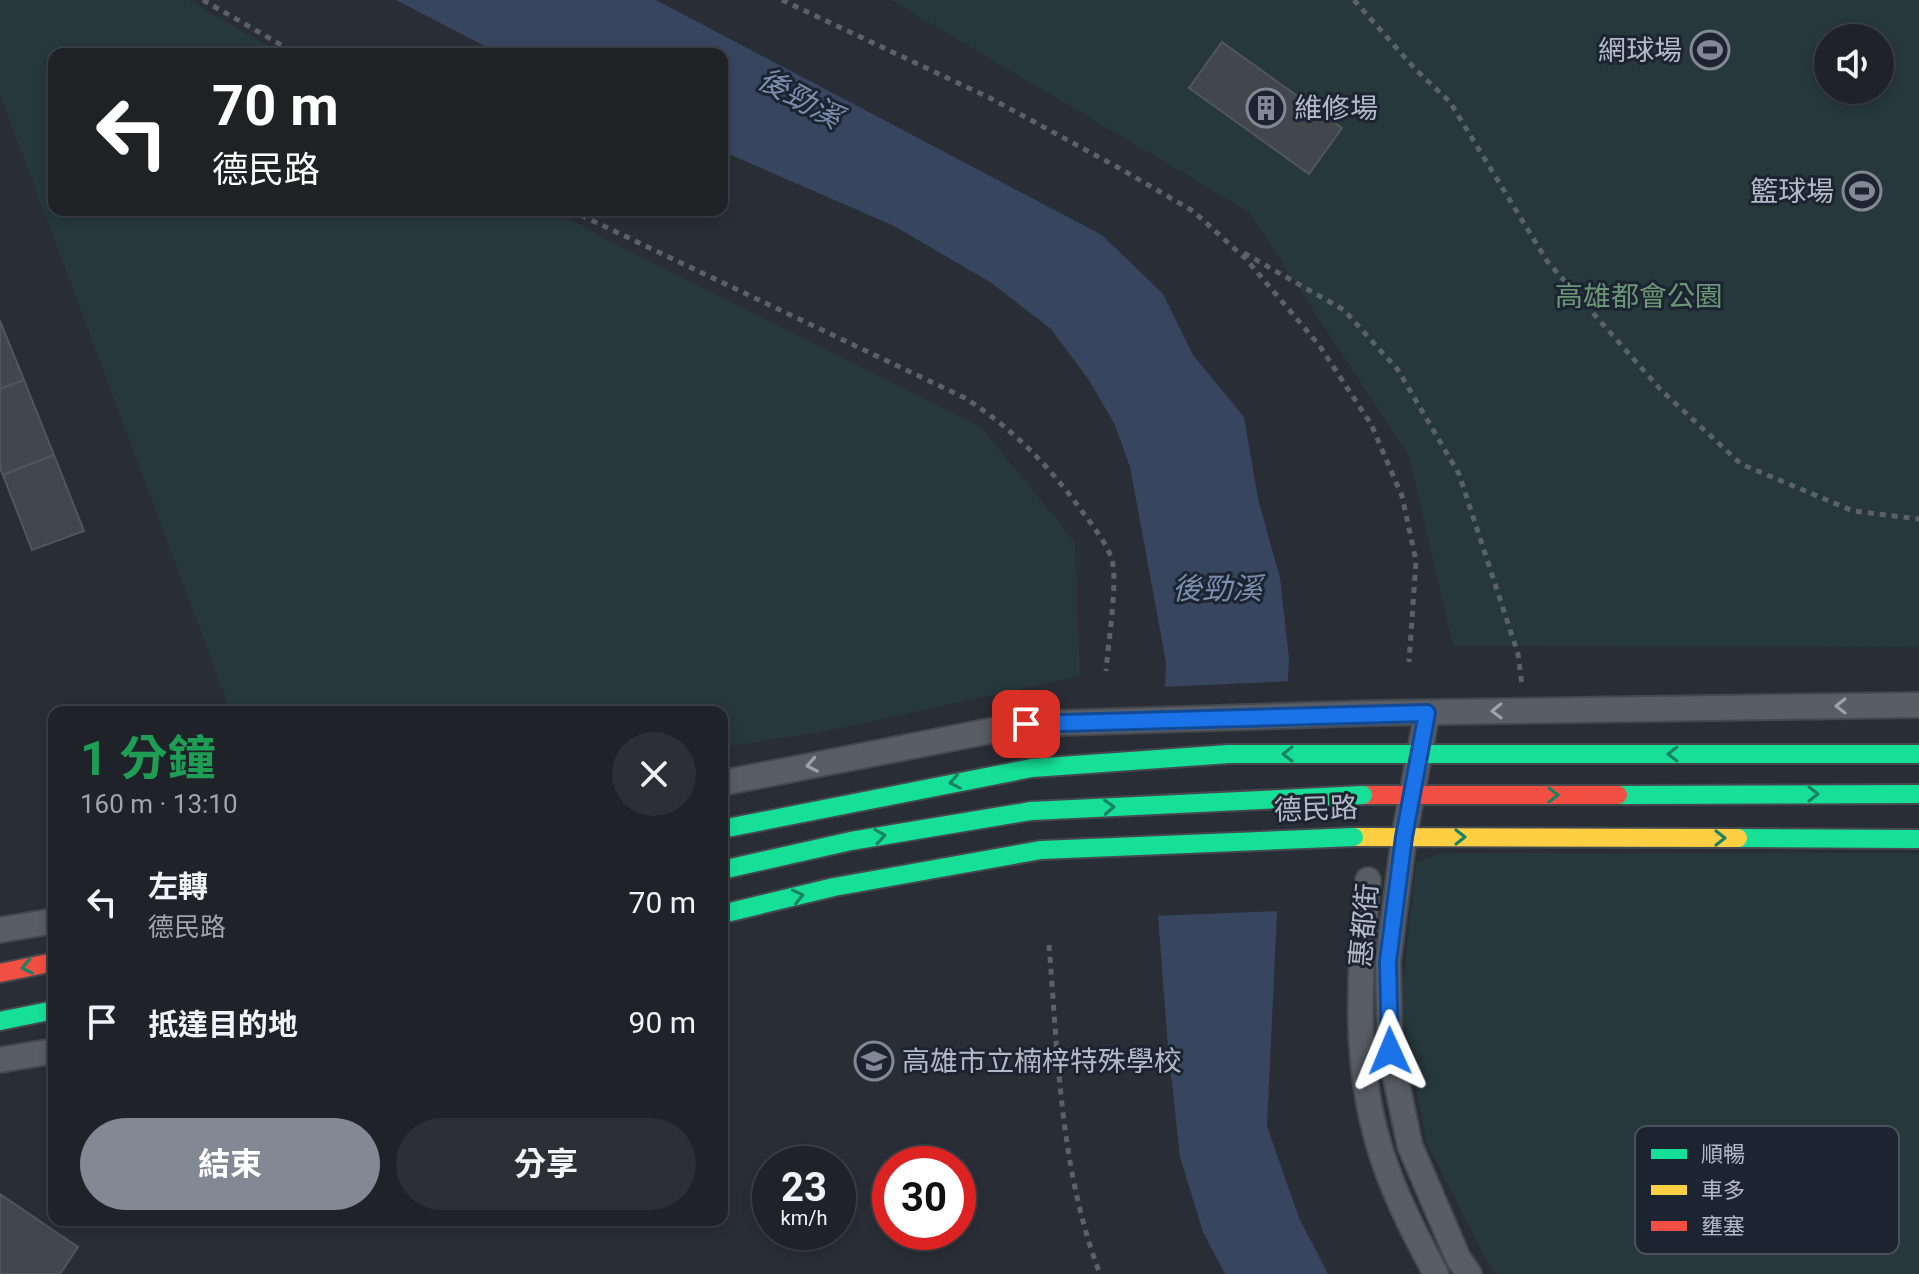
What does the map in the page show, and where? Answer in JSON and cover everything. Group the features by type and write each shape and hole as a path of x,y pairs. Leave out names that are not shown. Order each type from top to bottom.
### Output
{"street":[{"path":"728,782 1026,724 1372,713 1919,705"},
{"name":"惠都街","path":"1427,713 1404,837 1388,961 1390,1051 1410,1146 1458,1258 1469,1274"},
{"name":"德民路","path":"728,828 1032,768 1229,754 1919,754"},
{"name":"德民路","path":"728,869 851,841 1031,811 1363,795 1919,794"},
{"name":"德民路","path":"728,913 834,887 1041,850 1354,837 1919,839"},
{"path":"1368,880 1361,956 1360,1036 1367,1096 1384,1162 1413,1232 1436,1274"},
{"path":"0,930 48,922"},
{"path":"0,973 48,963"},
{"path":"0,1021 48,1011"},
{"path":"0,1060 48,1052"}],"path":[{"path":"203,0 287,48"},
{"path":"782,0 992,99 1107,161 1193,211 1236,249 1319,345 1371,424 1402,496 1416,561 1409,662"},
{"path":"1354,0 1415,69 1450,102 1547,261 1661,390 1741,464 1853,511 1919,519"},
{"path":"583,216 965,398 1011,431 1055,475 1094,528 1112,560 1114,579 1106,671"},
{"path":"1236,249 1344,310 1398,370 1459,474 1518,654 1526,710"},
{"path":"1049,945 1065,1131 1089,1246 1100,1274"}],"green space":[{"path":"0,0 188,0 272,48 48,48 48,216 565,216 981,427 1075,542 1080,676 817,733 728,746 728,706 229,706 0,94"},
{"name":"高雄都會公園","path":"891,0 1919,0 1919,647 1453,646 1409,456 1249,212"},
{"path":"1441,853 1919,853 1919,1274 1498,1274 1487,1262 1426,1141 1401,1006 1416,863"}],"water":[{"name":"後勁溪","path":"396,0 656,0 1102,235 1163,294 1193,355 1244,417 1258,499 1280,578 1289,658 1267,1126 1299,1218 1328,1274 1225,1274 1203,1232 1180,1157 1158,916 1166,662 1130,467 1115,425 1089,380 1051,329 990,282 894,226 728,154 728,48 488,48"}],"pier":[{"path":"1292,681 1281,911 1154,916 1161,687"}],"building":[{"name":"維修場","path":"1222,42 1342,128 1309,174 1189,88"},
{"path":"0,321 24,380 0,389"},
{"path":"24,380 54,455 3,475 0,468 0,389"},
{"path":"54,455 84,531 32,550 3,475"},
{"path":"0,1194 78,1247 60,1274 0,1274"}],"traffic: fast":[{"path":"1032,768 1229,754 1366,754"},
{"path":"1366,754 1919,754"},
{"path":"728,828 1032,768"},
{"path":"1618,795 1919,794"},
{"path":"1031,811 1363,795"},
{"path":"728,869 851,841 1031,811"},
{"path":"1041,850 1354,837"},
{"path":"1738,838 1919,839"},
{"path":"728,913 834,887 1041,850"},
{"path":"0,1021 48,1011"}],"traffic: slow":[{"path":"1354,837 1738,838"}],"traffic: jam":[{"path":"1363,795 1618,795"},
{"path":"0,973 48,963"}],"place":[{"name":"網球場","path":"1710,50"},
{"name":"維修場","path":"1266,108"},
{"name":"籃球場","path":"1862,191"},
{"name":"高雄市立楠梓特殊學校","path":"874,1061"}],"route":[{"path":"1026,724 1427,713 1404,837 1388,961 1390,1051"}]}
